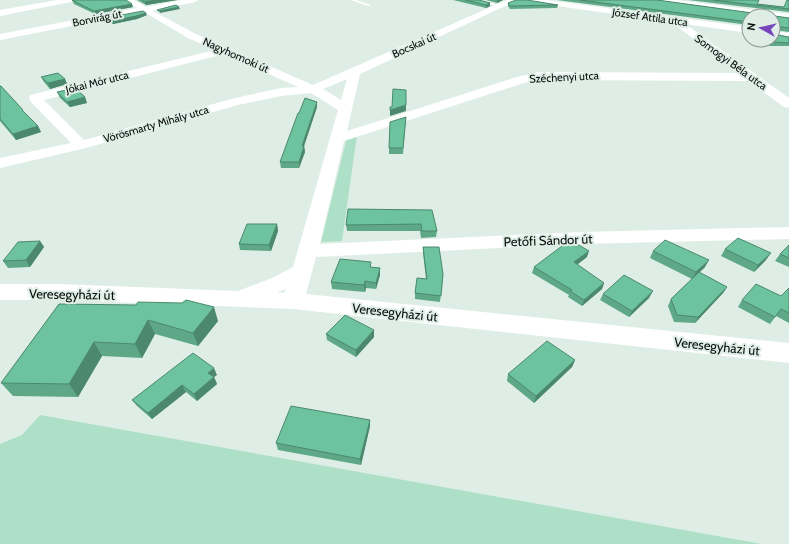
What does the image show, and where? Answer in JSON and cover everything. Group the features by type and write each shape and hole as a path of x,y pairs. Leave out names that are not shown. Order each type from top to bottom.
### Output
{"street":[{"path":"0,13 71,0"},
{"name":"Nagyhomoki út","path":"128,0 192,36 313,89 345,108"},
{"name":"Borvirág út","path":"0,37 195,0"},
{"name":"Bocskai út","path":"313,89 355,72 514,0"},
{"name":"József Attila utca","path":"528,0 741,29"},
{"path":"658,18 665,1 789,17"},
{"name":"Somogyi Béla utca","path":"673,20 789,104"},
{"name":"Jókai Mór utca","path":"81,145 35,98 224,51"},
{"path":"293,301 355,72"},
{"name":"Széchenyi utca","path":"338,138 521,80 539,76 752,77"},
{"name":"Vörösmarty Mihály utca","path":"0,163 81,145 235,102 281,92 313,89"},
{"name":"Petőfi Sándor út","path":"305,261 581,238 789,233"},
{"path":"238,299 280,283 305,261"},
{"name":"Veresegyházi út","path":"0,292 58,292 293,301 789,354"}],"lane":[{"path":"352,0 369,5"},
{"path":"475,0 501,6"}],"green space":[{"path":"357,135 342,241 321,242 347,137"},
{"path":"40,415 762,544 0,544 0,444 22,435"}],"building":[{"path":"72,0 126,0 132,4 94,11"},
{"path":"142,0 157,0 145,2"},
{"path":"466,0 479,0 490,3 486,5"},
{"path":"516,0 527,0 558,5 510,6 508,3"},
{"path":"580,0 657,0 741,11 741,21"},
{"path":"713,0 759,0 757,4 784,7 787,0 789,1 789,9"},
{"path":"176,5 179,7 159,11 157,10"},
{"path":"143,11 146,13 112,21 106,18"},
{"path":"781,17 789,18 789,28 781,27"},
{"path":"781,36 789,37 789,43 781,43"},
{"path":"58,73 65,79 48,83 41,77"},
{"path":"0,86 38,126 13,134 0,119"},
{"path":"75,88 85,97 67,102 57,92"},
{"path":"393,89 406,90 406,105 390,110 390,107 392,107"},
{"path":"305,98 317,102 302,146 304,146 299,162 280,162 298,113"},
{"path":"406,117 403,148 389,148 390,122"},
{"path":"348,209 432,210 437,231 422,231 421,224 346,225"},
{"path":"247,224 277,224 269,245 239,244"},
{"path":"738,238 771,253 758,265 725,249"},
{"path":"570,240 589,251 574,262 604,283 584,300 570,291 572,290 534,267"},
{"path":"665,240 709,260 696,272 653,251"},
{"path":"40,241 26,260 3,261 18,242"},
{"path":"789,245 789,258 780,254"},
{"path":"423,247 439,247 443,274 441,296 415,293 417,278 427,279"},
{"path":"340,259 371,262 370,267 380,268 376,283 365,281 364,285 331,282"},
{"path":"699,272 727,287 698,317 677,315 671,299"},
{"path":"624,275 653,291 632,311 603,294"},
{"path":"756,284 781,296 789,288 789,313 781,309 775,317 742,300"},
{"path":"186,300 214,307 193,333 148,320 135,344 94,342 69,384 1,383 59,304 136,305 138,302 182,303"},
{"path":"345,315 374,330 356,350 326,334"},
{"path":"547,341 575,360 536,396 508,374"},
{"path":"193,353 214,368 208,373 214,377 194,394 182,385 148,413 132,400"},
{"path":"291,406 370,420 360,459 276,443"}]}
